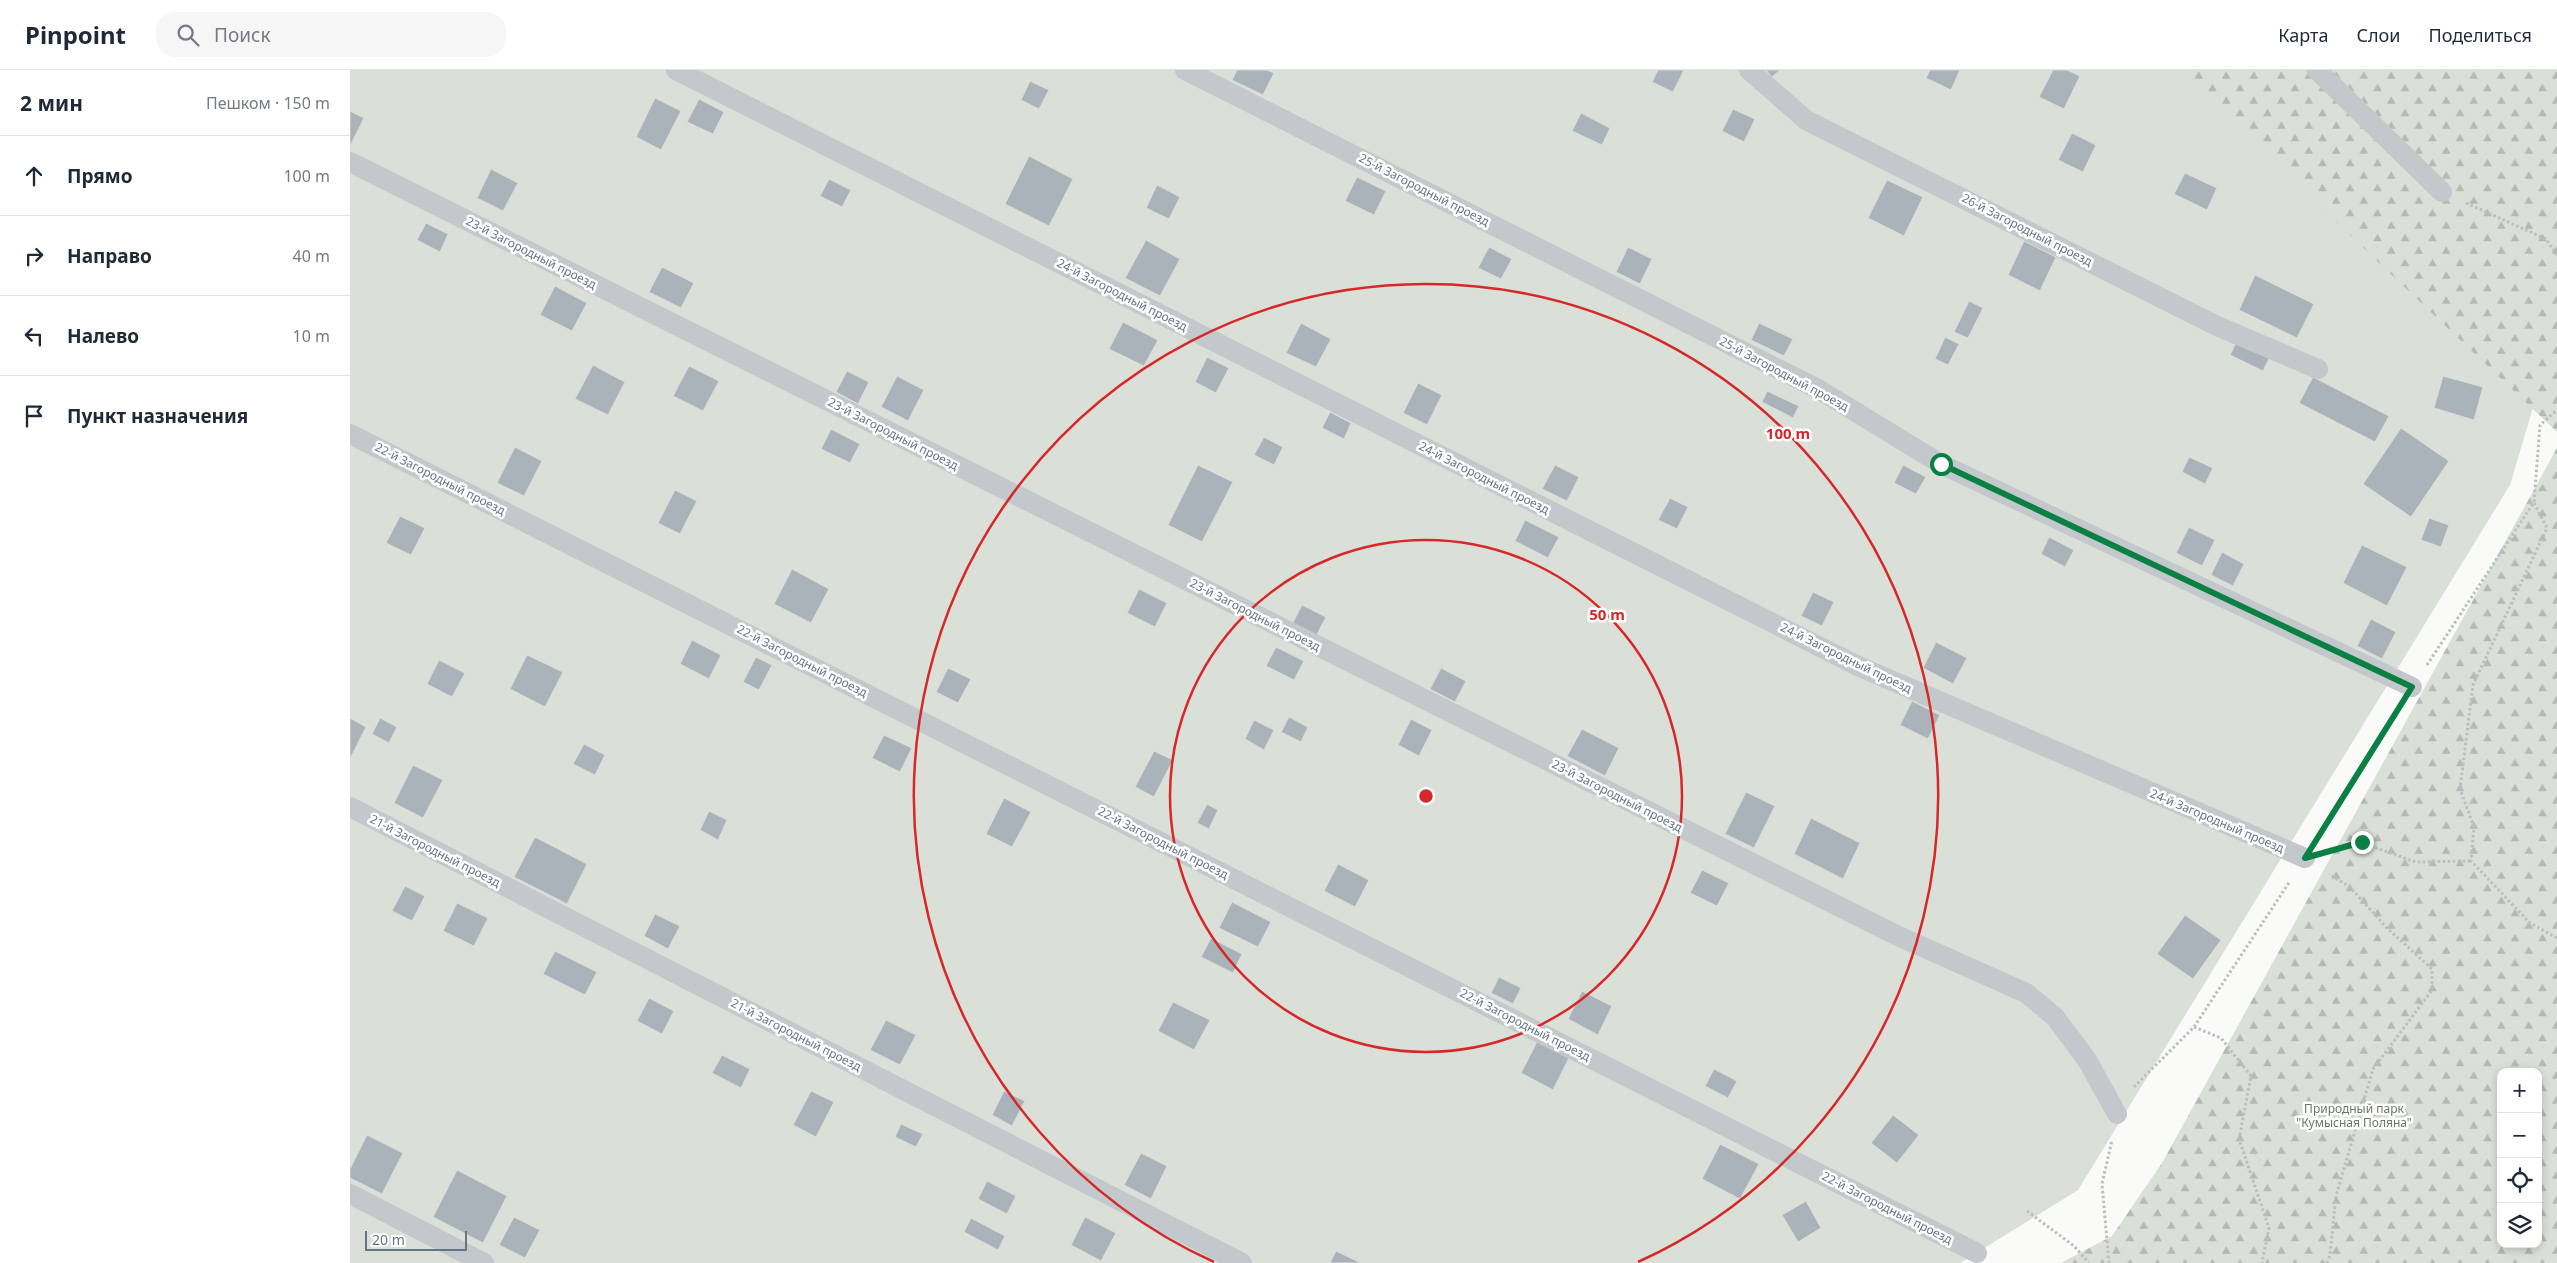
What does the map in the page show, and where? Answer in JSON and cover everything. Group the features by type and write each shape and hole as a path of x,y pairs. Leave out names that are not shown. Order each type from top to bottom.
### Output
{"lane":[{"name":"24-й Загородный проезд","path":"676,70 1860,667 2305,858"},
{"name":"25-й Загородный проезд","path":"1185,70 1818,389 1941,464 2412,687"},
{"name":"26-й Загородный проезд","path":"1749,70 1806,120 2217,326 2318,369"},
{"path":"2317,70 2442,192"},
{"name":"23-й Загородный проезд","path":"350,162 1896,935 2026,993 2055,1017 2086,1060 2117,1114"},
{"name":"22-й Загородный проезд","path":"350,434 1977,1253"},
{"name":"21-й Загородный проезд","path":"350,807 1242,1263"},
{"path":"350,1194 484,1263"}],"path":[{"path":"2442,192 2546,239 2557,255"},
{"path":"2109,1263 2102,1184 2117,1114 2136,1084 2194,1027 2305,858 2412,687 2534,502 2540,426 2557,410"},
{"path":"2470,861 2474,827 2460,789 2473,685 2547,528 2534,502"},
{"path":"2305,858 2362,842 2416,862 2470,861 2530,922 2557,938"},
{"path":"2305,858 2350,887 2387,928 2432,969 2432,990 2373,1069 2336,1196 2330,1255 2327,1263"},
{"path":"2194,1027 2220,1038 2251,1076 2239,1139 2269,1228 2262,1263"},
{"path":"2027,1210 2074,1246 2089,1263"}],"green space":[{"path":"350,70 2218,70 2551,347 2510,485 2078,1190 1960,1263 350,1263"},
{"path":"2176,70 2557,70 2557,432"},
{"name":"Природный парк \"Кумысная Поляна\"","path":"2557,448 2557,1263 2061,1263 2112,1236 2162,1163"}],"building":[{"path":"1237,70 1267,70 1274,73 1263,95 1232,80"},
{"path":"1658,70 1684,70 1673,92 1652,82"},
{"path":"1766,70 1780,70 1772,77"},
{"path":"1930,70 1960,70 1951,90 1926,78"},
{"path":"2053,70 2067,70 2080,76 2064,109 2039,97"},
{"path":"1030,81 1049,90 1039,109 1021,100"},
{"path":"655,98 681,111 661,150 636,137"},
{"path":"699,99 724,112 713,134 687,122"},
{"path":"1733,109 1755,119 1744,142 1722,131"},
{"path":"350,111 364,118 350,146"},
{"path":"1581,113 1610,128 1602,145 1572,131"},
{"path":"2072,133 2096,145 2083,172 2058,160"},
{"path":"1029,156 1073,179 1049,226 1005,204"},
{"path":"491,169 518,183 503,211 477,198"},
{"path":"2185,173 2217,188 2207,210 2174,194"},
{"path":"1357,177 1386,191 1374,215 1345,201"},
{"path":"829,179 851,190 842,207 820,196"},
{"path":"1887,180 1923,197 1904,236 1868,218"},
{"path":"1157,185 1180,197 1169,219 1146,208"},
{"path":"426,223 448,234 440,252 417,240"},
{"path":"1146,240 1180,259 1160,296 1125,278"},
{"path":"2024,241 2056,257 2040,291 2008,275"},
{"path":"1489,247 1512,259 1501,279 1478,268"},
{"path":"1628,247 1652,259 1640,284 1616,272"},
{"path":"662,267 694,283 681,308 649,292"},
{"path":"2255,275 2314,304 2297,338 2239,310"},
{"path":"555,286 587,303 572,331 540,315"},
{"path":"1969,301 1983,308 1968,338 1954,332"},
{"path":"1123,322 1158,340 1144,366 1109,349"},
{"path":"1301,323 1331,339 1316,367 1286,353"},
{"path":"1759,323 1793,339 1784,356 1751,340"},
{"path":"1945,337 1959,344 1948,365 1935,359"},
{"path":"2237,341 2270,357 2263,371 2230,355"},
{"path":"1207,357 1229,368 1216,393 1195,382"},
{"path":"593,365 625,382 608,415 575,399"},
{"path":"689,366 719,381 703,411 673,396"},
{"path":"847,371 869,382 858,404 836,392"},
{"path":"897,376 924,390 908,421 881,407"},
{"path":"2443,376 2483,387 2474,420 2434,408"},
{"path":"2313,377 2389,416 2375,442 2299,403"},
{"path":"1418,383 1442,395 1427,425 1403,413"},
{"path":"1767,391 1799,406 1793,418 1762,402"},
{"path":"1330,412 1351,423 1344,439 1322,428"},
{"path":"2401,428 2449,461 2411,517 2363,484"},
{"path":"831,429 860,444 850,463 821,449"},
{"path":"1264,437 1283,447 1274,465 1254,455"},
{"path":"515,447 542,461 524,496 497,483"},
{"path":"2189,457 2213,468 2205,484 2182,472"},
{"path":"1198,465 1233,482 1202,542 1168,525"},
{"path":"1555,465 1579,477 1567,501 1542,489"},
{"path":"1903,465 1926,477 1916,494 1894,483"},
{"path":"675,490 697,501 680,534 658,523"},
{"path":"1670,498 1688,507 1677,529 1658,520"},
{"path":"400,516 425,528 411,555 386,543"},
{"path":"2429,518 2449,525 2441,547 2421,540"},
{"path":"1525,520 1559,537 1548,558 1515,541"},
{"path":"2189,527 2215,540 2202,566 2176,553"},
{"path":"2049,537 2074,550 2065,567 2041,554"},
{"path":"2362,545 2407,567 2387,606 2343,583"},
{"path":"2222,552 2244,564 2233,586 2211,575"},
{"path":"792,569 829,589 811,623 774,604"},
{"path":"1139,589 1167,603 1155,627 1127,613"},
{"path":"1813,592 1834,602 1822,626 1801,616"},
{"path":"1302,605 1326,617 1314,640 1290,628"},
{"path":"2371,619 2396,632 2382,659 2357,646"},
{"path":"692,640 721,655 709,679 680,664"},
{"path":"1936,642 1967,658 1953,684 1923,668"},
{"path":"1276,647 1304,661 1294,680 1266,666"},
{"path":"527,655 563,672 545,707 510,689"},
{"path":"756,657 772,665 759,690 743,682"},
{"path":"439,660 465,673 452,697 427,684"},
{"path":"948,668 971,679 958,703 936,692"},
{"path":"1441,668 1466,681 1455,702 1430,689"},
{"path":"1912,701 1940,715 1928,739 1900,725"},
{"path":"1289,717 1308,727 1301,742 1281,732"},
{"path":"350,718 366,727 350,759"},
{"path":"380,718 397,727 389,743 372,734"},
{"path":"1411,719 1432,730 1419,756 1398,745"},
{"path":"1254,720 1274,730 1264,750 1245,739"},
{"path":"1582,729 1619,748 1605,776 1567,756"},
{"path":"884,735 912,748 900,772 872,758"},
{"path":"584,744 605,755 595,775 573,764"},
{"path":"1154,751 1173,760 1154,797 1135,787"},
{"path":"413,765 443,780 423,818 394,803"},
{"path":"1746,792 1775,806 1754,848 1725,834"},
{"path":"1004,798 1031,812 1012,847 986,834"},
{"path":"1207,804 1218,810 1209,829 1197,823"},
{"path":"709,811 727,820 718,840 700,830"},
{"path":"1811,818 1860,843 1843,879 1794,854"},
{"path":"535,837 587,864 567,904 514,877"},
{"path":"1338,864 1369,880 1355,907 1324,891"},
{"path":"1702,870 1729,883 1717,906 1690,893"},
{"path":"405,886 425,896 412,921 392,911"},
{"path":"1232,902 1271,922 1258,947 1219,928"},
{"path":"457,903 488,918 474,946 443,931"},
{"path":"655,914 680,926 668,949 644,936"},
{"path":"2185,915 2221,940 2193,979 2157,954"},
{"path":"1211,938 1242,954 1233,973 1201,957"},
{"path":"555,951 597,972 585,995 543,974"},
{"path":"1499,977 1521,988 1513,1004 1491,993"},
{"path":"1582,991 1612,1006 1598,1035 1568,1019"},
{"path":"649,998 674,1011 662,1034 637,1021"},
{"path":"1173,1002 1210,1020 1194,1050 1158,1031"},
{"path":"886,1020 916,1035 900,1065 870,1050"},
{"path":"1537,1042 1569,1058 1553,1090 1521,1073"},
{"path":"722,1055 750,1069 741,1088 712,1073"},
{"path":"1714,1069 1737,1081 1728,1098 1705,1086"},
{"path":"811,1091 834,1102 816,1137 793,1125"},
{"path":"1004,1091 1025,1101 1012,1126 992,1115"},
{"path":"1893,1115 1919,1135 1897,1163 1871,1143"},
{"path":"901,1124 923,1134 916,1147 895,1137"},
{"path":"367,1135 403,1153 382,1194 350,1178 350,1169"},
{"path":"1720,1144 1759,1164 1740,1199 1702,1179"},
{"path":"1141,1153 1167,1166 1151,1199 1124,1185"},
{"path":"457,1170 507,1196 483,1243 433,1217"},
{"path":"987,1181 1016,1196 1007,1214 978,1199"},
{"path":"1806,1201 1821,1228 1798,1242 1782,1215"},
{"path":"514,1217 540,1230 525,1258 499,1245"},
{"path":"1085,1217 1116,1233 1101,1261 1071,1245"},
{"path":"971,1218 1005,1236 998,1250 964,1232"},
{"path":"1336,1251 1361,1263 1330,1263"}],"route":[{"path":"1941,464 2412,687 2305,858 2362,842"}]}
